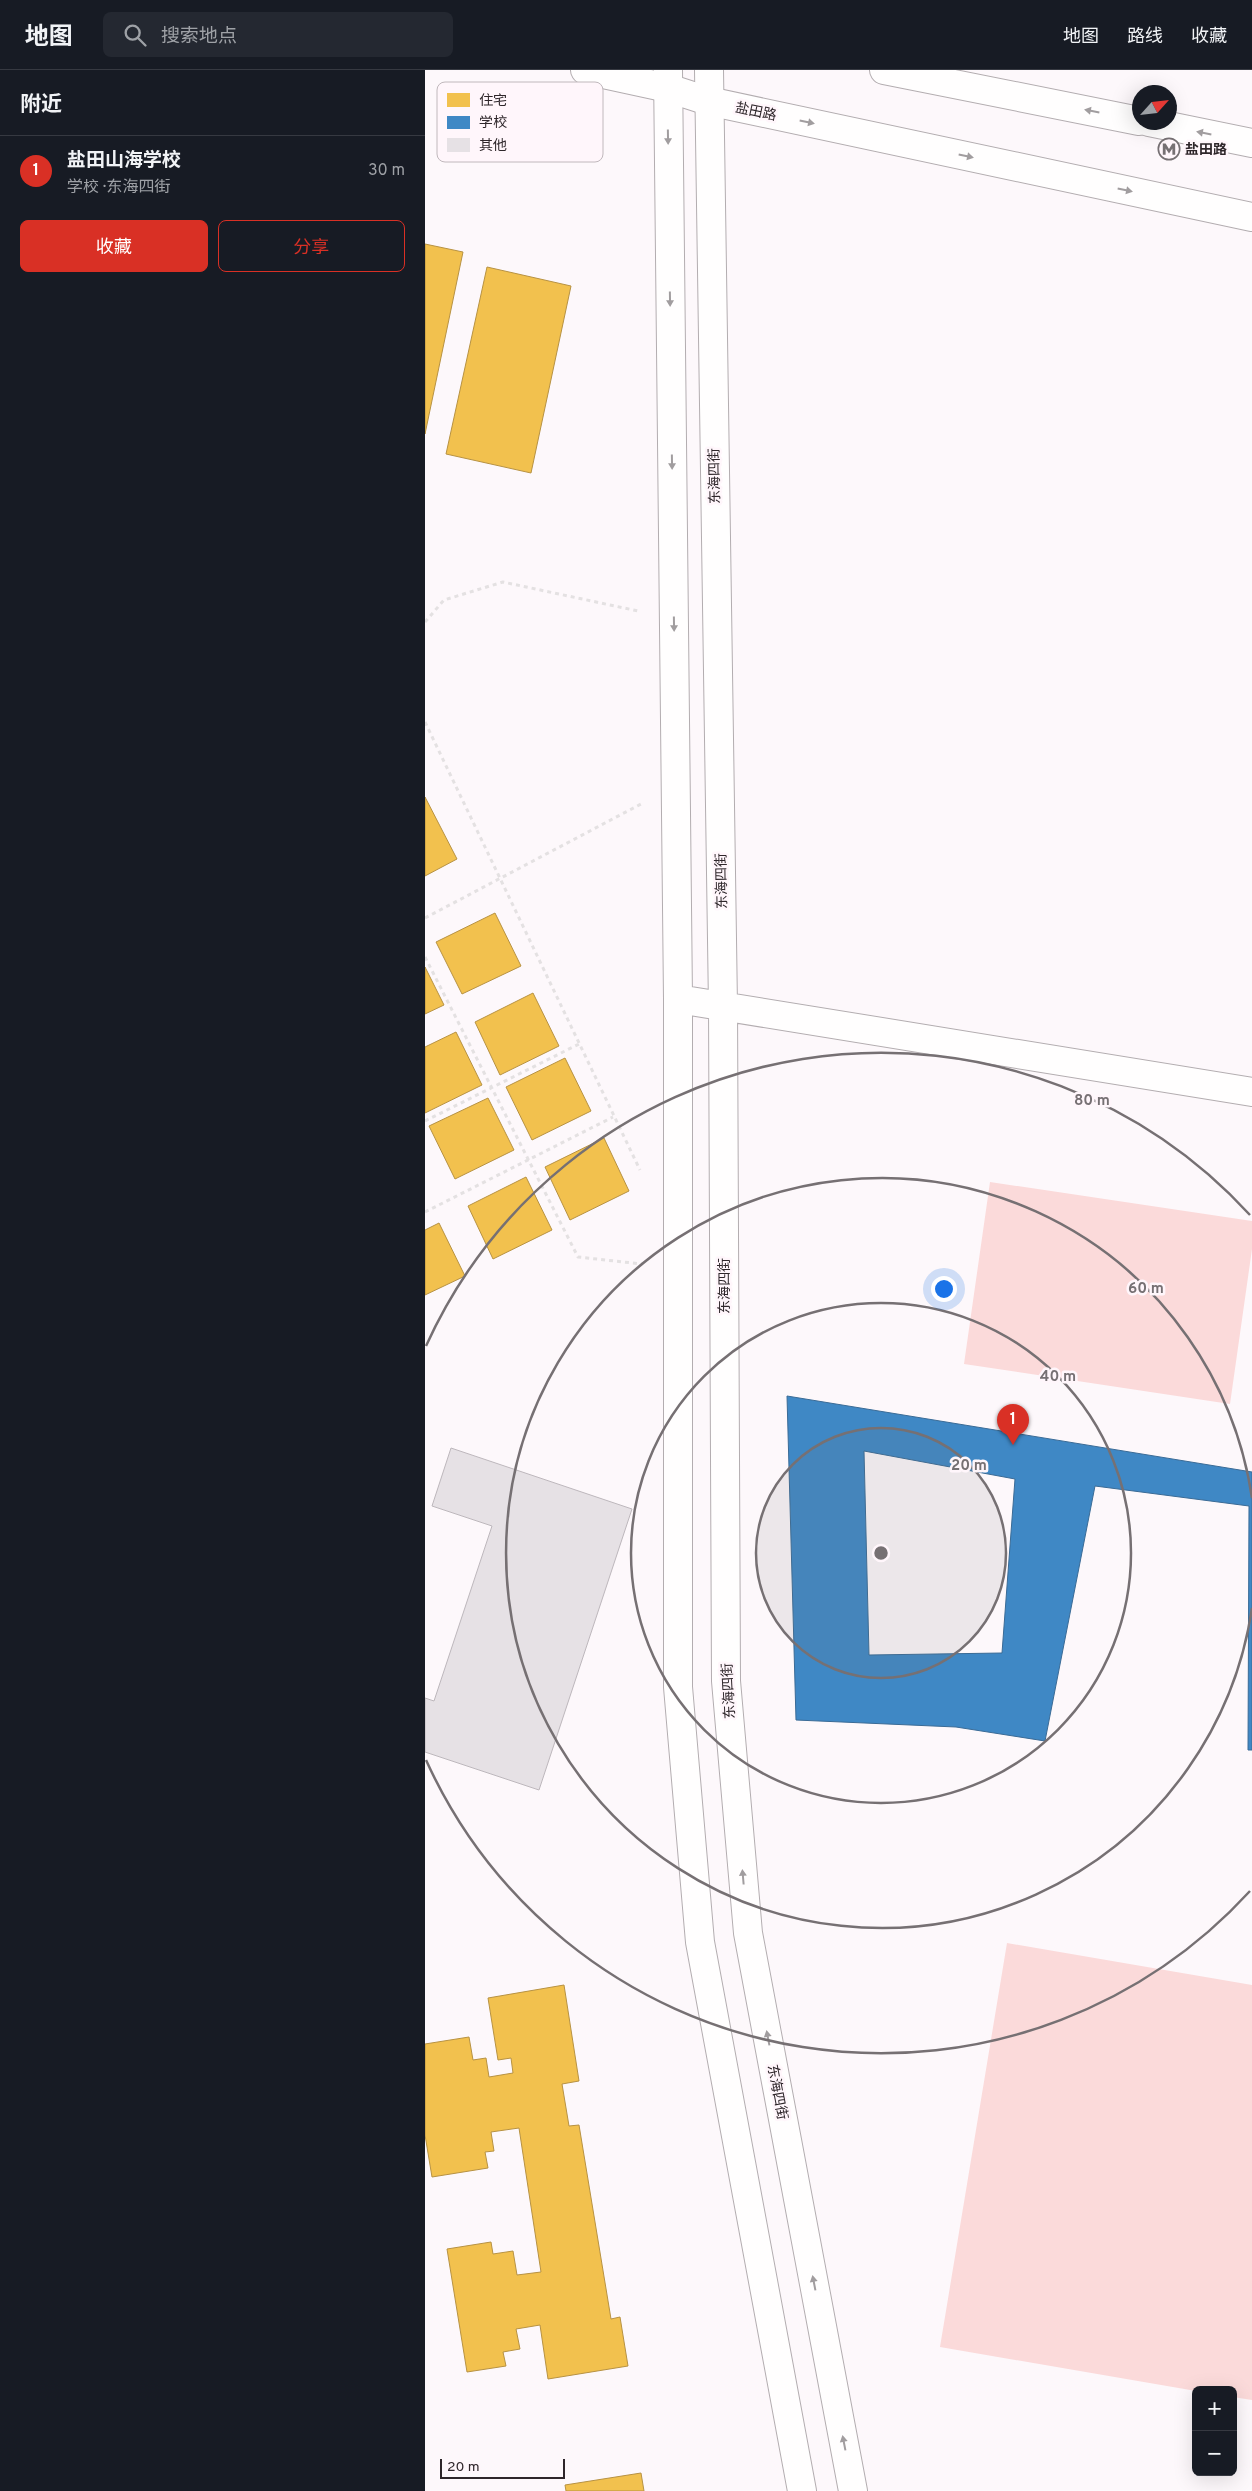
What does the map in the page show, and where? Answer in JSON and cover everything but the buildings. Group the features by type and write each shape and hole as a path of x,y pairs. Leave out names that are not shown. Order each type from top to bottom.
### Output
{"street":[{"name":"盐田路","path":"585,70 668,79 708,101 1252,217"},
{"name":"东海四街","path":"709,70 723,1006 726,1681 748,1932 853,2491"},
{"path":"884,70 1132,120"},
{"path":"668,79 678,999 678,1687 700,1942 801,2491"},
{"path":"1177,128 1252,143"},
{"path":"678,999 1252,1092"}],"path":[{"path":"425,622 444,600 503,582 642,612"},
{"path":"425,722 643,1175"},
{"path":"425,918 645,802"},
{"path":"425,957 578,1258 651,1265"},
{"path":"425,1122 579,1044"},
{"path":"425,1212 613,1116"}],"shaded area":[{"path":"990,1182 1252,1221 1252,1249 1230,1404 964,1364"},
{"path":"1007,1943 1252,1985 1252,2400 1237,2398 1237,2386 1192,2386 1192,2390 940,2347"}],"place":[{"name":"盐田路","path":"1169,149"},
{"name":"盐田山海学校","path":"1013,1445"}]}
